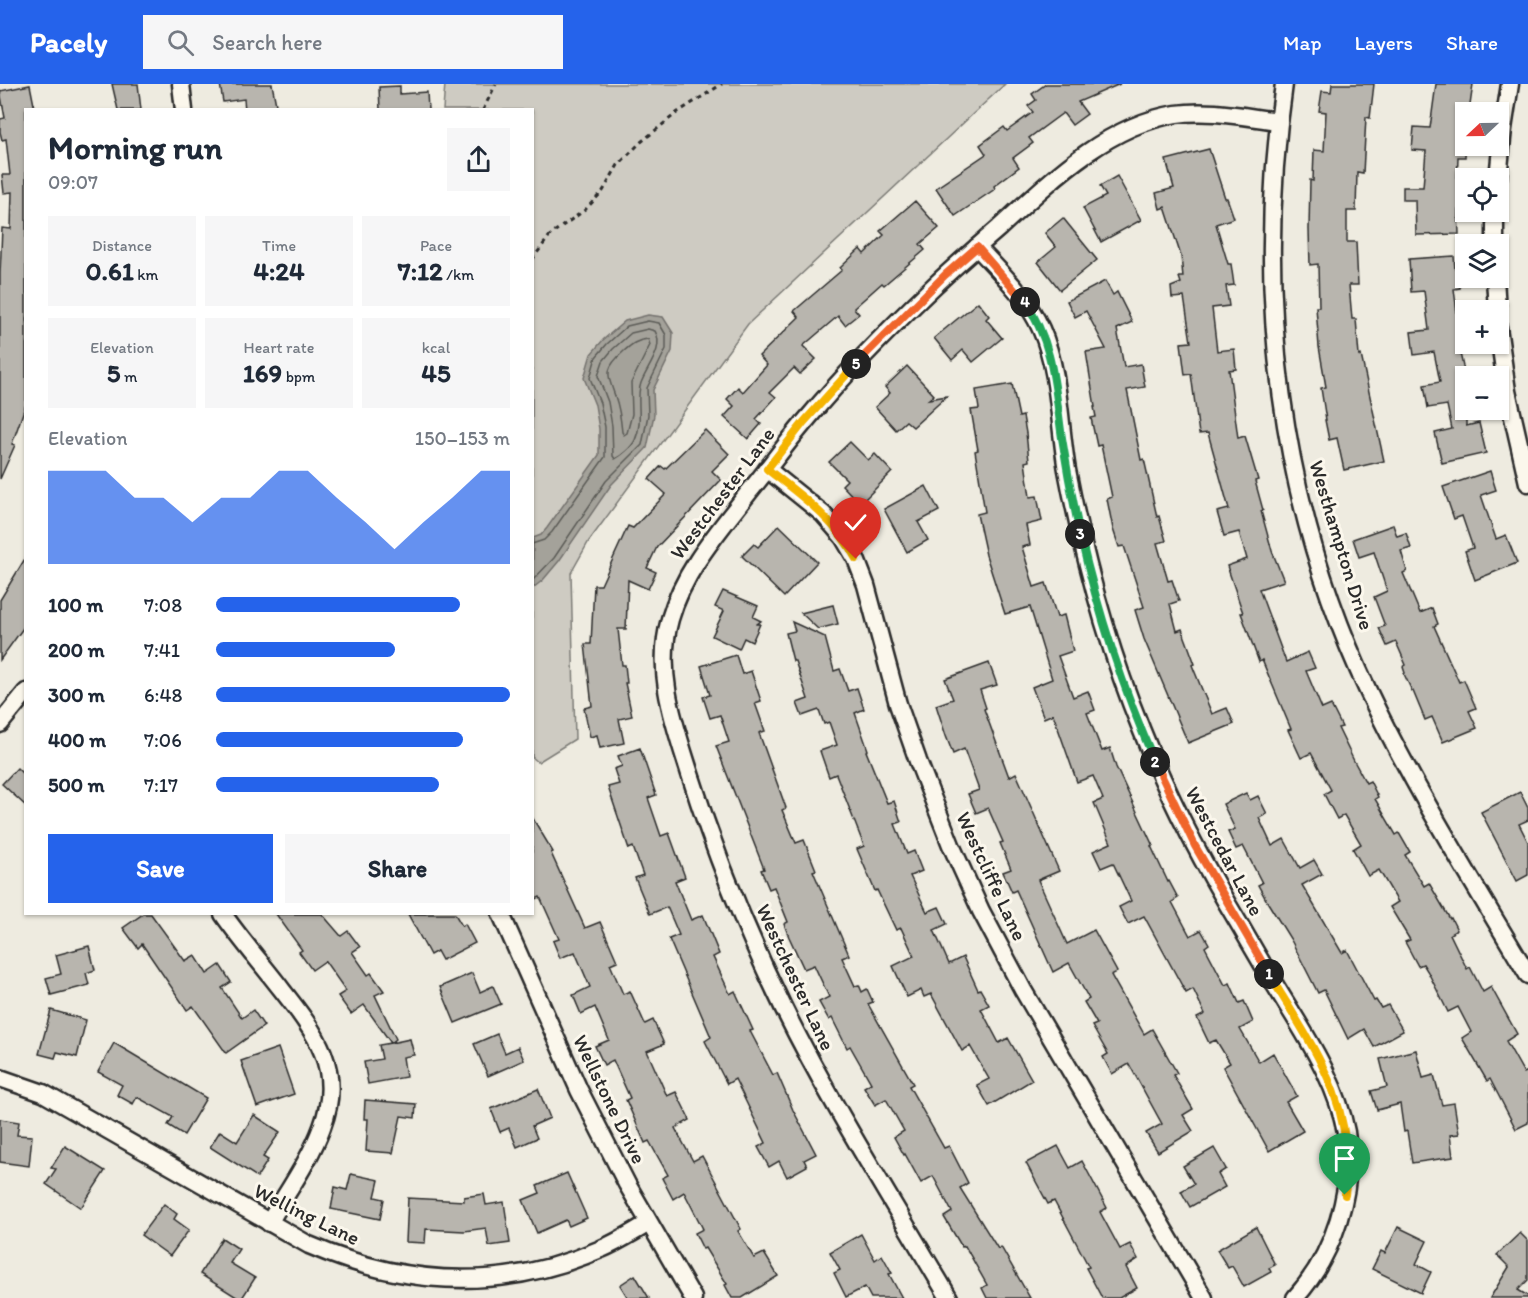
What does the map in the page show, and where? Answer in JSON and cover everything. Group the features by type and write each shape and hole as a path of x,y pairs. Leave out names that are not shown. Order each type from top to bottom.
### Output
{"street":[{"path":"181,84 184,108"},
{"name":"Westhampton Drive","path":"1284,84 1271,213 1274,330 1286,426 1314,544 1336,611 1376,707 1418,786 1528,975"},
{"path":"1499,168 1510,84"},
{"name":"Westchester Lane","path":"949,1298 825,1086 783,1007 728,883 695,790 665,686 664,653 668,623 680,592 707,546 804,422 856,364 945,275 1085,154 1128,129 1160,117 1196,113 1279,121"},
{"name":"Westcedar Lane","path":"977,247 1018,293 1045,337 1052,362 1066,466 1088,565 1116,661 1141,731 1195,846 1319,1060 1340,1109 1346,1132 1348,1155 1345,1195 1340,1217 1322,1259 1295,1298"},
{"path":"1502,354 1507,391 1528,483"},
{"name":"Westcliffe Lane","path":"767,469 823,514 843,537 853,553 866,585 898,704 911,742 934,804 981,911 1023,990 1204,1298"},
{"path":"0,724 24,694"},
{"path":"224,915 315,1033 328,1068 330,1094 322,1127 269,1223"},
{"name":"Wellstone Drive","path":"501,915 579,1090 649,1223 693,1298"},
{"name":"Welling Lane","path":"0,1078 43,1093 309,1245 364,1266 406,1275 452,1280 508,1275 565,1262 603,1248 649,1223"}],"path":[{"path":"484,108 496,84"},
{"path":"534,257 551,234 585,210 603,191 618,165 641,142 678,112 722,84"}],"shaded area":[{"path":"445,84 1005,84 748,324 589,541 571,573 575,739 538,762 534,759 534,108 443,108"}],"water":[{"path":"648,315 663,317 673,333 672,351 653,390 654,415 647,448 611,485 559,561 534,587 534,538 541,535 547,528 599,455 599,429 595,405 584,378 591,354 625,321"}],"building":[{"path":"112,84 138,84 141,108 118,108"},
{"path":"220,84 272,84 277,108 245,108 244,99 223,102"},
{"path":"1046,84 1120,84 1078,102 1087,114 1072,125 1063,113 1029,138 1033,143 1013,158 1019,167 994,186 995,189 955,216 936,188 986,154 980,145 1004,127 1007,131 1033,112 1028,106 1036,100 1032,94"},
{"path":"1332,84 1374,84 1370,118 1366,117 1363,173 1357,172 1356,211 1347,211 1347,242 1356,242 1358,285 1349,285 1352,319 1356,319 1359,356 1361,355 1384,461 1344,470 1337,438 1329,440 1325,420 1321,388 1326,387 1319,347 1316,307 1319,307 1318,264 1310,265 1310,180 1313,181 1314,150 1324,151 1326,112 1319,111 1322,91 1331,92"},
{"path":"1436,84 1473,84 1470,102 1455,102 1455,156 1465,156 1458,157 1458,168 1455,168 1455,222 1458,222 1459,234 1416,235 1415,200 1403,200 1403,187 1423,187 1426,151 1412,150 1414,127 1430,128"},
{"path":"30,85 35,108 24,108 24,410 12,444 15,445 0,479 0,274 2,228 11,229 12,192 4,193 2,175 10,175 6,139 2,140 0,132 0,119 5,118 0,91"},
{"path":"400,86 400,94 427,92 428,108 380,108 379,87"},
{"path":"1209,149 1234,218 1216,224 1228,264 1231,264 1234,285 1226,286 1229,306 1212,308 1217,351 1234,349 1236,369 1229,370 1238,438 1245,436 1258,480 1255,481 1263,510 1261,511 1272,551 1284,581 1259,589 1286,662 1308,652 1315,668 1306,671 1322,709 1331,705 1342,727 1338,728 1354,761 1366,783 1370,781 1378,797 1375,799 1396,835 1399,833 1410,852 1405,855 1424,886 1429,883 1451,918 1457,930 1450,934 1467,969 1470,967 1483,992 1491,987 1517,1034 1506,1041 1524,1073 1528,1071 1528,1123 1516,1129 1490,1079 1487,1081 1462,1038 1471,1032 1458,1007 1448,1012 1428,972 1423,964 1418,966 1405,942 1410,940 1390,907 1398,902 1379,870 1368,876 1353,849 1361,844 1344,815 1337,819 1324,794 1331,790 1311,753 1301,758 1262,660 1259,662 1241,613 1243,613 1227,566 1247,559 1239,532 1224,536 1217,512 1229,509 1208,433 1199,434 1191,374 1185,375 1181,343 1191,342 1184,297 1172,298 1171,287 1181,283 1179,277 1183,277 1181,256 1165,207 1160,209 1156,193 1174,188 1166,160"},
{"path":"1117,176 1141,220 1101,242 1083,208 1106,196 1100,186"},
{"path":"915,201 939,228 920,244 925,250 854,308 859,314 845,325 838,316 803,346 816,359 800,374 794,368 770,392 776,397 756,419 761,424 748,439 724,417 734,406 727,399 738,387 743,392 767,365 759,356 799,317 794,311 842,270 840,268 860,249 864,254 884,235 880,231"},
{"path":"1063,218 1097,260 1060,290 1038,262 1056,247 1045,233"},
{"path":"1454,256 1455,288 1460,288 1454,289 1455,354 1460,354 1463,366 1455,366 1455,420 1466,420 1466,426 1479,423 1486,453 1442,463 1435,433 1452,429 1447,405 1428,408 1424,385 1440,382 1434,352 1414,355 1411,332 1429,330 1424,291 1411,292 1409,259"},
{"path":"1105,281 1113,295 1117,292 1132,322 1117,329 1124,367 1141,364 1145,387 1127,390 1141,460 1144,459 1157,517 1159,516 1166,541 1157,543 1168,581 1172,580 1179,601 1170,604 1177,631 1182,629 1195,664 1192,665 1212,714 1227,708 1234,724 1188,743 1144,639 1135,610 1144,607 1124,546 1119,547 1113,529 1107,499 1112,497 1101,445 1097,446 1091,418 1096,417 1086,352 1106,349 1086,311 1075,317 1067,301"},
{"path":"978,302 989,316 986,319 1002,338 973,362 963,350 952,360 934,338"},
{"path":"907,366 934,395 929,399 947,396 913,427 906,421 896,430 875,407 890,393 885,387"},
{"path":"1012,384 1019,417 1023,416 1026,433 1029,461 1025,462 1030,497 1037,496 1042,521 1026,525 1030,545 1022,547 1034,587 1046,583 1057,617 1064,615 1073,651 1058,656 1073,697 1088,691 1095,710 1087,713 1102,751 1110,748 1116,767 1153,846 1151,846 1178,898 1172,902 1190,936 1201,930 1209,944 1205,947 1225,985 1230,983 1239,1003 1244,1001 1253,1022 1240,1029 1259,1062 1273,1053 1297,1096 1286,1102 1303,1131 1269,1151 1223,1067 1230,1063 1216,1040 1209,1043 1197,1018 1205,1014 1193,989 1186,993 1144,916 1128,924 1119,907 1131,901 1113,863 1101,868 1093,851 1111,843 1094,803 1103,799 1093,776 1077,782 1053,714 1044,718 1032,687 1052,679 1030,607 1005,614 986,555 977,514 985,512 971,410 979,409 976,390"},
{"path":"705,430 729,454 712,471 721,480 657,547 647,568 656,572 648,589 628,580 626,629 618,629 632,716 619,719 624,743 600,748 597,735 590,737 584,708 592,706 585,644 591,644 594,585 601,585 628,526 633,528 666,494 649,479 661,466 665,469"},
{"path":"850,442 868,460 875,454 892,472 860,504 842,485 847,480 829,462"},
{"path":"1490,471 1496,490 1481,495 1496,539 1506,535 1517,563 1475,580 1465,551 1473,548 1462,516 1454,519 1443,487"},
{"path":"926,486 939,511 918,522 928,540 907,552 884,509"},
{"path":"779,525 817,562 784,597 742,556 754,544 758,547"},
{"path":"1393,525 1397,536 1406,533 1411,548 1401,551 1407,571 1403,573 1420,613 1432,608 1438,624 1434,626 1459,682 1464,680 1476,708 1469,711 1477,728 1443,742 1432,717 1425,720 1404,674 1403,667 1406,665 1396,642 1387,646 1379,628 1385,626 1374,597 1387,591 1374,552 1359,557 1353,539"},
{"path":"24,560 24,627 0,660 0,600"},
{"path":"723,591 758,606 753,617 761,621 757,624 760,624 752,642 744,638 739,649 712,636 724,611 715,607"},
{"path":"833,605 838,624 818,629 801,613"},
{"path":"792,622 825,637 834,671 840,669 848,691 857,688 864,709 855,713 868,750 866,751 887,803 894,801 901,822 895,824 907,854 914,851 922,871 910,876 927,912 939,907 947,924 934,930 949,964 963,957 978,990 980,989 989,1005 981,1009 999,1043 1008,1038 1032,1080 989,1106 977,1085 989,1079 970,1046 962,1051 931,994 924,997 921,990 907,997 893,966 914,956 901,928 896,930 877,890 875,891 857,849 864,846 836,774 829,777 820,751 837,745 829,722 824,724 819,710 802,716 797,703 808,699 795,661 793,661 786,633 795,631"},
{"path":"736,655 742,674 751,671 761,701 755,703 765,731 759,733 786,808 782,810 796,843 804,840 816,870 813,871 849,955 842,958 855,986 859,985 862,992 867,989 873,1002 868,1004 913,1084 909,1086 944,1148 949,1146 968,1183 960,1188 998,1249 1001,1247 1030,1298 987,1298 982,1288 987,1285 965,1246 962,1247 944,1217 952,1212 933,1176 921,1183 904,1155 894,1137 904,1131 886,1099 875,1105 864,1087 871,1083 850,1046 847,1048 832,1018 829,1020 819,1002 829,997 814,965 804,969 789,937 784,924 788,922 774,887 769,889 761,870 764,869 716,746 729,742 720,715 710,718 703,697 710,695 701,666"},
{"path":"989,663 997,685 980,690 986,708 984,709 1009,777 1016,773 1059,871 1038,880 1067,944 1094,930 1117,972 1111,975 1144,1034 1152,1029 1177,1073 1173,1075 1193,1109 1183,1115 1193,1131 1158,1152 1146,1133 1162,1124 1129,1064 1112,1074 1103,1057 1108,1054 1092,1026 1097,1024 1084,1002 1089,999 1069,963 1053,972 1016,890 1012,892 1003,872 1011,869 1000,843 1003,842 988,808 976,813 968,794 979,790 964,749 953,754 946,736 936,705 953,699 945,679"},
{"path":"640,748 656,795 648,798 661,836 669,833 685,877 675,881 691,920 703,915 719,954 713,957 730,994 735,991 753,1030 750,1031 773,1075 777,1073 816,1154 804,1160 807,1166 787,1177 779,1161 769,1167 758,1147 766,1143 735,1079 727,1084 705,1041 711,1037 669,939 679,935 667,907 650,914 635,878 643,875 633,847 629,849 608,787 619,784 614,769 622,766 618,756"},
{"path":"17,768 24,775 24,804 2,784"},
{"path":"1520,792 1528,808 1528,820 1519,824 1528,842 1528,875 1517,881 1481,812"},
{"path":"1246,793 1250,800 1258,796 1267,814 1259,818 1272,846 1284,839 1300,868 1314,860 1322,874 1302,885 1342,953 1347,950 1374,1001 1376,1000 1381,1008 1388,1005 1403,1031 1374,1047 1364,1029 1348,1039 1324,990 1318,993 1291,940 1258,885 1262,883 1243,846 1236,849 1228,832 1235,829 1223,804"},
{"path":"534,820 553,852 551,853 585,928 600,922 617,961 610,964 623,994 630,991 645,1024 653,1020 664,1044 647,1051 667,1096 676,1092 690,1120 675,1128 693,1161 702,1156 741,1229 738,1231 754,1258 764,1253 778,1276 742,1298 732,1298 725,1285 727,1284 705,1248 703,1249 695,1233 703,1229 684,1192 673,1199 662,1178 668,1175 649,1141 645,1143 626,1100 630,1098 613,1060 604,1065 595,1046 609,1040 595,1007 581,1014 573,995 590,987 575,952 560,958 553,941 559,939 540,897 534,900"},
{"path":"142,915 152,915 185,961 195,955 207,974 220,965 231,982 222,988 242,1018 253,1010 264,1026 226,1053 193,1006 187,1010 142,944 138,948 123,928"},
{"path":"277,915 323,915 341,936 348,931 360,947 352,952 368,975 371,973 384,991 375,995 396,1039 391,1043 364,1005 351,1014 338,996 346,991 325,961 312,970 299,952 302,950"},
{"path":"409,915 456,915 462,926 465,924 475,943 442,960 437,951 430,955"},
{"path":"89,946 95,970 86,973 89,985 51,995 46,978 61,974 56,955"},
{"path":"472,973 480,992 493,986 501,1004 455,1023 440,987"},
{"path":"51,1010 86,1020 77,1057 57,1052 55,1058 39,1054"},
{"path":"497,1034 505,1053 518,1047 524,1060 488,1076 474,1044"},
{"path":"410,1039 414,1055 403,1057 406,1077 368,1084 364,1062 382,1059 379,1045"},
{"path":"114,1043 206,1098 184,1135 168,1125 173,1117 137,1097 133,1104 117,1095 122,1085 98,1072"},
{"path":"278,1048 294,1094 257,1107 241,1061"},
{"path":"1416,1050 1423,1078 1434,1075 1442,1105 1454,1103 1459,1134 1450,1135 1453,1157 1412,1163 1400,1104 1377,1110 1371,1091 1387,1087 1380,1059"},
{"path":"538,1089 550,1118 532,1126 537,1138 517,1147 509,1128 500,1132 491,1109"},
{"path":"365,1100 416,1104 415,1118 401,1116 393,1153 366,1151 368,1119 364,1119"},
{"path":"254,1115 280,1132 263,1157 268,1160 257,1177 210,1147 220,1131 237,1142"},
{"path":"0,1119 19,1122 17,1135 32,1136 29,1166 0,1162"},
{"path":"65,1146 105,1171 81,1208 46,1184 56,1169 51,1168"},
{"path":"1058,1146 1070,1168 1082,1161 1107,1208 1100,1212 1120,1249 1130,1244 1138,1259 1126,1267 1137,1288 1119,1298 1102,1298 1086,1268 1089,1267 1054,1201 1048,1204 1026,1163"},
{"path":"1214,1148 1226,1169 1218,1174 1225,1187 1190,1207 1181,1191 1194,1184 1183,1166"},
{"path":"567,1173 587,1218 569,1226 566,1220 537,1233 523,1200 540,1193 537,1186"},
{"path":"351,1174 379,1180 375,1197 384,1199 380,1219 331,1209 335,1187 347,1190"},
{"path":"484,1194 486,1205 504,1202 510,1243 489,1246 486,1228 464,1231 426,1229 425,1243 406,1242 408,1198 464,1201 464,1197"},
{"path":"164,1204 177,1214 174,1219 189,1230 170,1256 141,1235"},
{"path":"1256,1227 1275,1265 1269,1268 1271,1272 1244,1287 1232,1266 1228,1268 1217,1250"},
{"path":"1398,1227 1427,1241 1416,1264 1431,1272 1421,1293 1372,1269 1381,1251 1385,1253"},
{"path":"1520,1233 1528,1241 1528,1280 1518,1290 1528,1298 1490,1298 1509,1267 1497,1255"},
{"path":"861,1234 875,1260 882,1255 902,1298 871,1298 865,1287 846,1297 834,1273 840,1270 830,1252"},
{"path":"222,1238 239,1249 230,1263 255,1278 242,1298 238,1298 200,1274"},
{"path":"635,1275 649,1298 628,1298 620,1285"}],"route":[{"path":"856,559 843,537 823,514 767,469 804,422 856,364 945,275 977,247 1018,293 1045,337 1052,362 1066,466 1088,565 1128,695 1141,731 1211,877 1332,1085 1346,1132 1348,1174 1345,1195"}]}
